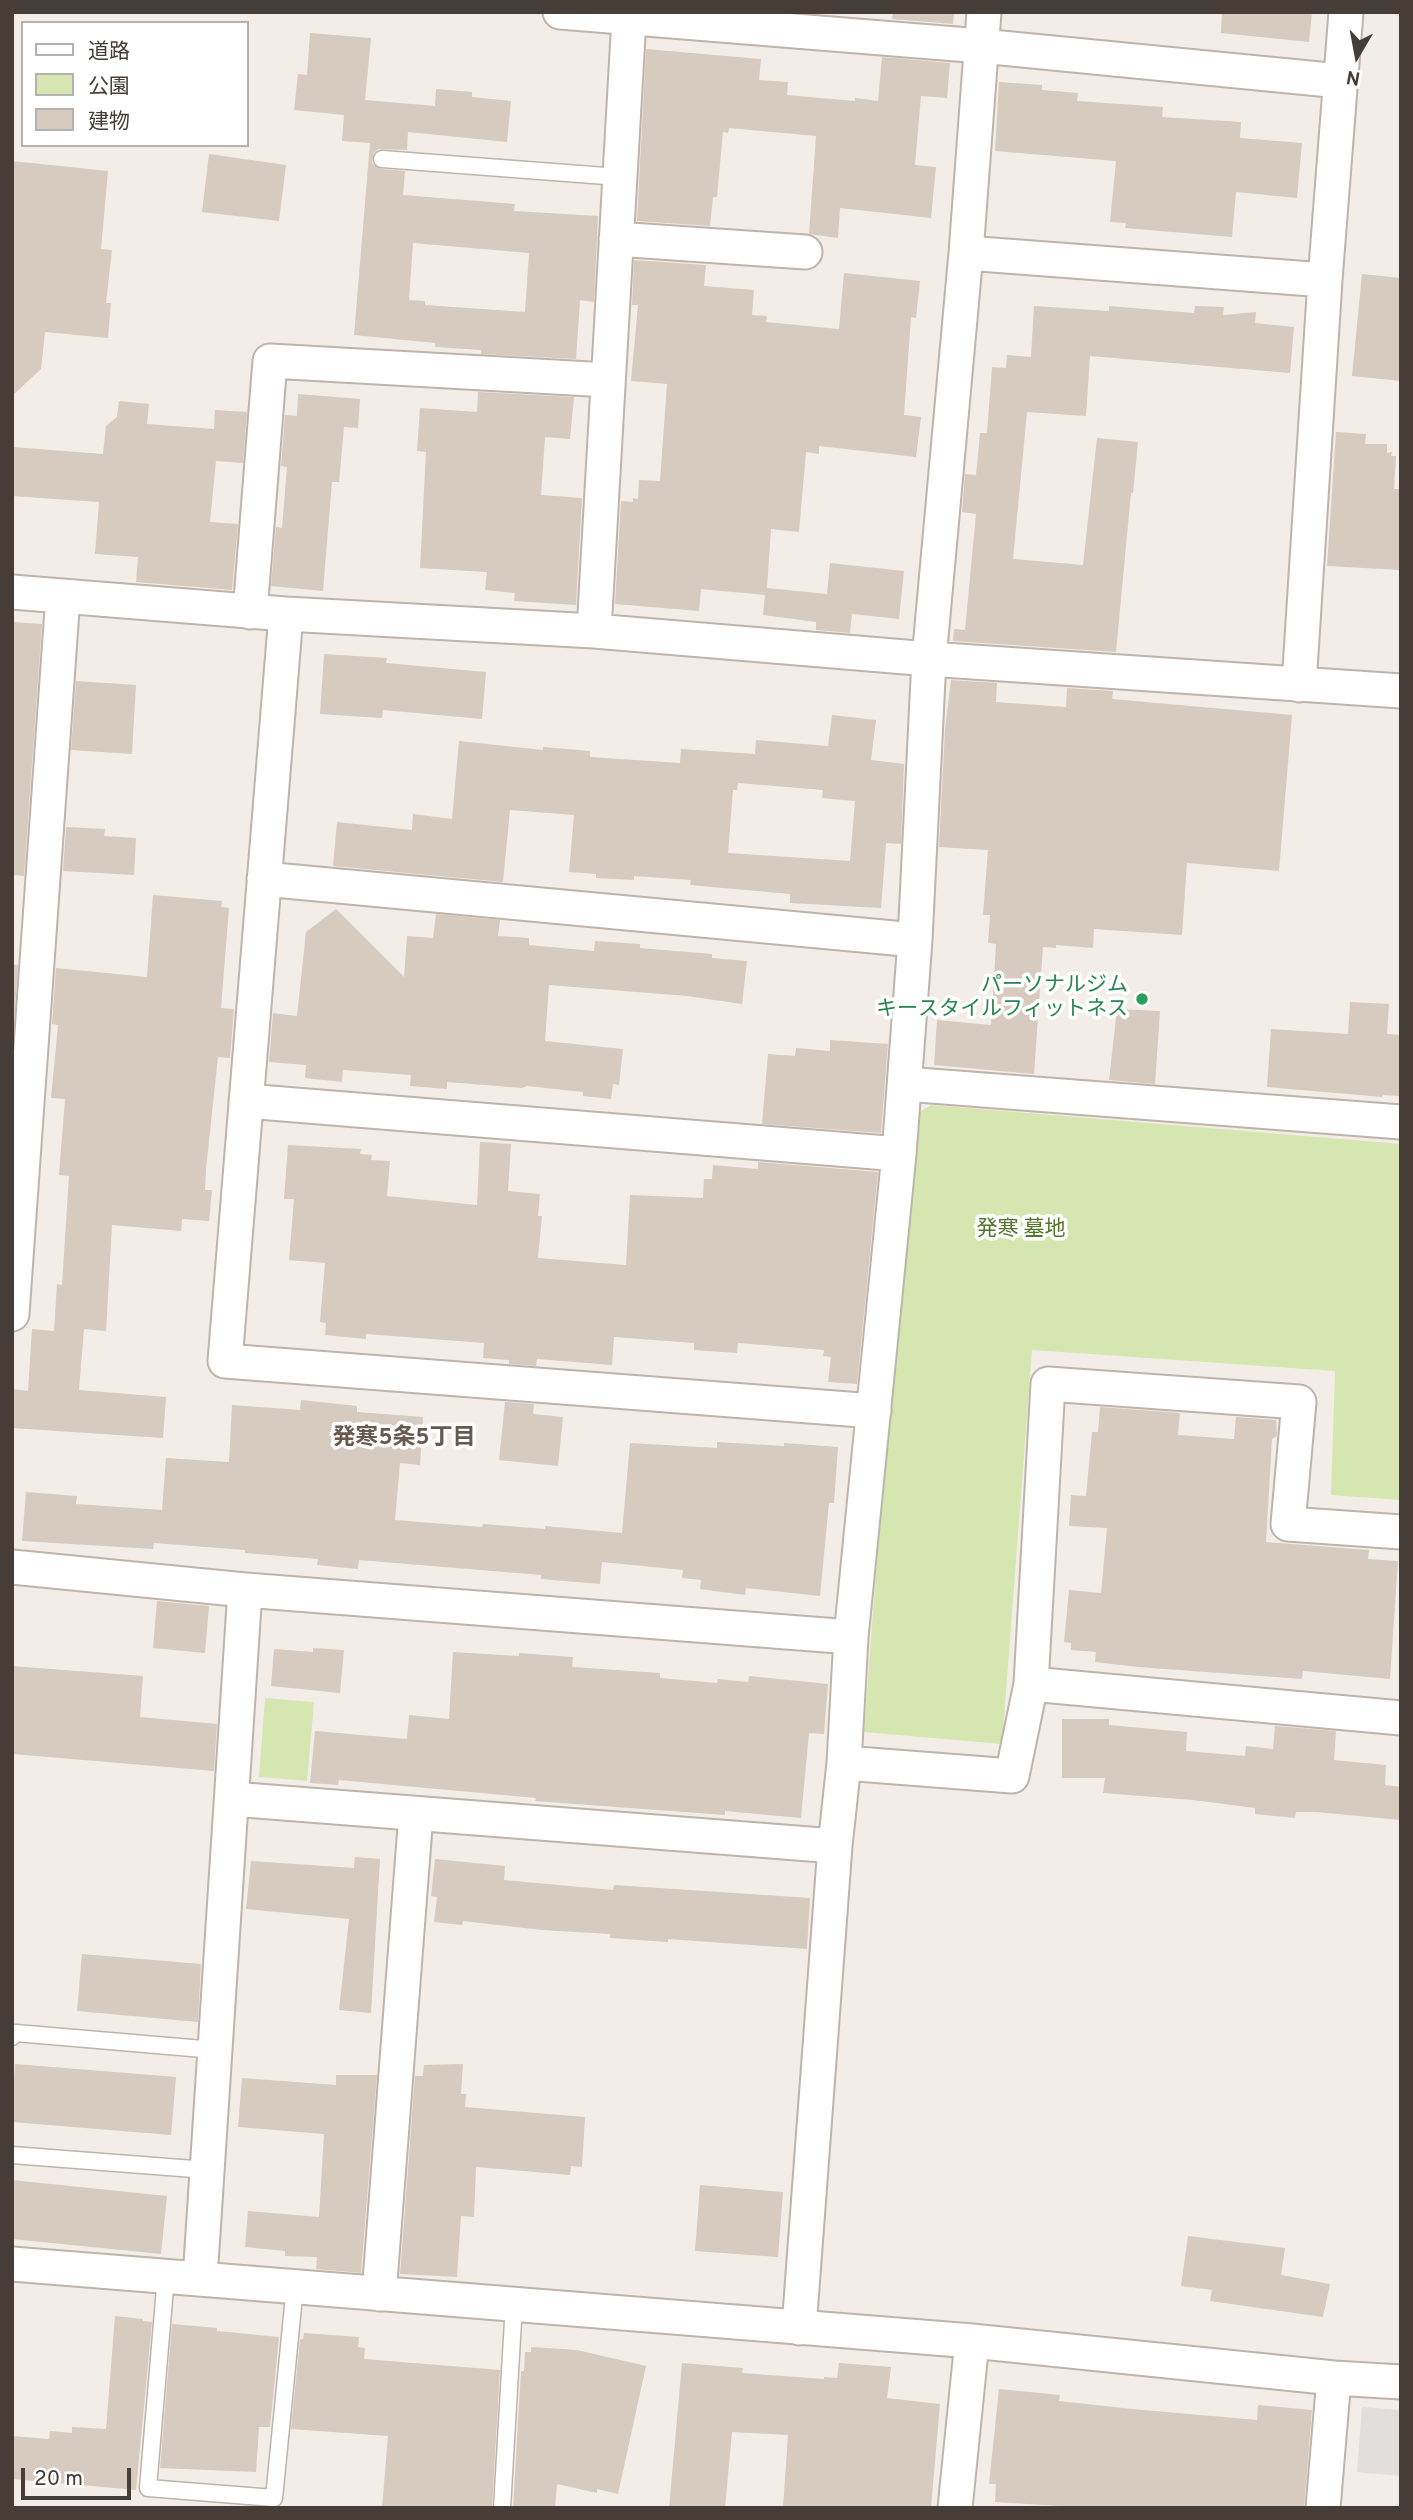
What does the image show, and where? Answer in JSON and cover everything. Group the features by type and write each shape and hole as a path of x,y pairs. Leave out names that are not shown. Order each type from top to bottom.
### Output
{"street":[{"path":"560,12 1340,80"},
{"path":"799,2328 835,1846 844,1763 851,1637 905,1084 929,659 966,253 984,12"},
{"path":"1299,685 1325,280 1346,12"},
{"path":"594,631 629,18"},
{"path":"616,239 805,252"},
{"path":"966,253 1325,280"},
{"path":"250,612 270,361 608,380"},
{"path":"12,592 250,612 594,631 929,659 1401,691"},
{"path":"12,1314 63,596"},
{"path":"286,614 225,1360 874,1412"},
{"path":"264,879 915,940"},
{"path":"905,1084 1401,1122"},
{"path":"246,1101 899,1154"},
{"path":"844,1763 1012,1776 1031,1684 1048,1384 1298,1402 1288,1524 1401,1532"},
{"path":"12,1567 245,1590 851,1637"},
{"path":"200,2279 245,1590"},
{"path":"1031,1684 1401,1718"},
{"path":"232,1799 835,1846"},
{"path":"379,2294 416,1814"},
{"path":"12,2264 972,2341 1334,2378 1401,2382"},
{"path":"955,2508 972,2341"},
{"path":"1323,2508 1334,2378"}],"lane":[{"path":"382,159 619,177"},
{"path":"12,2037 16,2033 215,2050"},
{"path":"12,2155 207,2170"},
{"path":"166,2276 148,2488 274,2498 295,2286"},
{"path":"502,2508 514,2304"}],"green space":[{"name":"発寒 墓地","path":"931,1105 1401,1144 1401,1500 1331,1495 1335,1371 1032,1350 1002,1744 864,1732 910,1118"},
{"path":"265,1698 314,1702 307,1781 259,1777"}],"shaded area":[{"path":"1362,2407 1401,2410 1401,2476 1357,2472"}],"building":[{"path":"893,12 954,12 953,24 892,19"},
{"path":"1222,12 1312,12 1309,42 1221,33"},
{"path":"310,33 371,38 365,100 435,106 436,89 472,92 472,97 511,101 507,142 408,132 407,150 378,149 373,154 372,163 381,169 405,171 403,195 515,204 514,211 598,216 594,302 580,300 576,359 481,354 481,350 435,347 435,343 354,335 370,143 342,141 344,115 294,110 298,74 307,75","holes":["413,243 529,253 525,312 425,305 425,301 409,300"]},
{"path":"646,49 761,59 759,80 788,82 787,95 855,101 855,98 878,101 882,57 950,63 947,98 921,96 915,165 936,167 931,218 840,208 838,238 809,234 816,136 729,128 728,133 723,132 717,197 713,197 710,226 637,221"},
{"path":"999,82 1042,85 1042,90 1078,93 1077,101 1163,107 1162,117 1241,122 1240,138 1302,143 1297,198 1236,192 1232,237 1125,228 1126,223 1110,222 1116,161 995,151"},
{"path":"209,154 286,165 279,221 202,212"},
{"path":"12,161 108,171 101,249 112,250 106,303 111,303 108,338 45,332 41,369 12,396"},
{"path":"634,260 706,265 704,286 754,290 752,315 767,316 766,322 839,329 844,273 920,281 916,318 911,317 904,415 921,417 916,457 819,446 819,454 806,452 799,532 771,529 767,588 827,594 830,563 904,571 899,619 852,614 850,633 816,630 816,622 763,615 765,595 701,589 699,611 615,604 621,501 633,502 633,498 638,499 639,480 660,481 667,384 631,381 638,305 632,305"},
{"path":"1362,274 1401,278 1401,381 1352,376"},
{"path":"1034,306 1109,311 1109,306 1194,313 1195,306 1224,307 1223,315 1256,312 1255,323 1294,327 1290,373 1090,356 1086,416 1027,412 1013,559 1083,565 1097,438 1138,442 1116,652 953,641 954,629 965,630 976,514 962,512 965,474 976,475 980,433 987,433 992,367 1006,368 1007,355 1031,357"},
{"path":"478,392 574,397 570,439 545,437 541,495 582,498 576,605 514,601 515,593 485,590 487,572 420,568 426,452 417,451 420,408 477,412"},
{"path":"298,394 360,399 358,428 344,427 339,482 332,482 323,591 271,586 276,527 282,528 287,467 281,466 285,415 297,416"},
{"path":"119,401 149,404 147,424 214,429 215,410 247,412 243,463 216,461 210,522 238,524 232,590 136,582 138,557 95,554 99,502 12,496 12,447 103,454 106,426 117,417"},
{"path":"1336,432 1366,434 1365,444 1387,444 1387,453 1392,452 1391,456 1396,456 1394,489 1401,489 1401,570 1327,566"},
{"path":"12,622 42,624 24,876 12,875"},
{"path":"324,654 387,658 386,663 486,672 482,719 383,710 382,718 320,714"},
{"path":"951,680 997,683 996,702 1066,707 1067,688 1113,691 1112,699 1292,715 1279,871 1187,863 1182,935 1094,929 1093,948 1056,945 1056,948 1043,947 1034,1074 934,1065 937,1020 991,1025 996,944 988,943 990,915 983,915 988,850 939,847 945,729"},
{"path":"76,681 136,685 132,754 71,750"},
{"path":"832,715 876,720 871,760 904,764 901,844 886,843 881,908 790,903 790,894 690,885 691,880 634,876 634,880 596,878 596,874 569,872 574,815 510,810 503,882 333,866 337,822 412,830 413,814 452,819 459,741 543,750 543,747 590,751 590,757 680,763 681,749 755,754 756,740 828,746","holes":["738,783 823,790 822,798 855,801 850,861 728,853 733,790 737,790"]},
{"path":"66,827 105,829 104,836 136,838 134,875 63,871"},
{"path":"153,895 222,901 221,907 229,908 221,1008 234,1009 230,1058 218,1057 206,1169 205,1190 212,1190 209,1221 182,1219 181,1231 112,1225 106,1331 84,1329 79,1390 166,1397 163,1438 12,1428 12,1389 28,1391 32,1329 54,1331 57,1284 62,1285 69,1176 59,1175 65,1099 51,1098 58,1025 52,1024 56,968 147,977"},
{"path":"336,909 404,977 407,936 433,938 436,914 500,920 498,936 529,938 529,945 594,951 595,941 640,944 640,948 712,954 712,958 747,961 742,1004 687,996 549,985 545,1041 623,1049 619,1085 613,1084 611,1099 583,1096 583,1092 527,1086 522,1088 447,1082 447,1089 410,1086 411,1075 343,1070 342,1082 305,1078 306,1065 269,1062 273,1013 297,1016 306,932"},
{"path":"12,964 18,965 14,1021 12,1021"},
{"path":"1350,1002 1389,1004 1387,1034 1401,1035 1401,1096 1382,1097 1267,1087 1271,1029 1348,1034"},
{"path":"1117,1009 1160,1011 1155,1084 1109,1080"},
{"path":"830,1040 888,1044 881,1133 762,1124 768,1054 795,1056 796,1048 830,1051"},
{"path":"480,1142 511,1144 508,1191 540,1194 538,1216 542,1216 538,1258 626,1265 630,1195 703,1198 704,1179 712,1179 713,1165 758,1169 758,1162 878,1172 857,1384 828,1382 831,1357 823,1356 824,1350 738,1343 737,1353 694,1350 694,1343 614,1337 612,1365 537,1359 536,1366 483,1358 484,1343 366,1334 366,1339 325,1335 326,1323 320,1322 325,1263 289,1260 294,1199 284,1199 288,1145 361,1149 360,1154 372,1155 371,1160 390,1161 387,1196 477,1205"},
{"path":"301,1400 357,1406 357,1412 423,1417 420,1465 400,1463 395,1520 482,1527 483,1524 545,1529 545,1526 622,1533 630,1443 717,1448 717,1442 838,1447 834,1503 829,1503 820,1596 746,1588 745,1595 700,1589 701,1580 682,1578 683,1570 602,1562 600,1584 541,1579 541,1575 359,1560 358,1569 317,1565 318,1559 154,1543 153,1549 22,1541 26,1492 77,1496 76,1504 162,1510 166,1458 229,1462 232,1405 300,1410"},
{"path":"505,1402 534,1404 533,1414 563,1417 558,1466 499,1460"},
{"path":"1100,1407 1180,1413 1178,1435 1234,1439 1236,1417 1276,1420 1277,1436 1272,1439 1266,1542 1369,1550 1368,1559 1398,1561 1390,1679 1303,1671 1302,1679 1138,1667 1095,1662 1096,1652 1071,1650 1071,1643 1064,1642 1069,1590 1101,1593 1107,1528 1069,1526 1071,1495 1086,1496 1092,1432 1098,1432"},
{"path":"157,1601 209,1606 205,1653 153,1648"},
{"path":"313,1648 344,1650 340,1693 271,1686 274,1649 313,1652"},
{"path":"453,1652 573,1657 572,1667 660,1673 660,1678 717,1683 718,1679 748,1682 749,1676 828,1684 824,1734 809,1733 801,1818 725,1811 725,1815 535,1801 536,1798 339,1780 338,1785 310,1783 315,1731 407,1739 409,1715 449,1719"},
{"path":"12,1666 143,1676 140,1717 217,1724 214,1771 12,1754"},
{"path":"1062,1719 1109,1719 1109,1725 1187,1732 1186,1751 1245,1756 1246,1746 1273,1749 1275,1726 1336,1731 1334,1760 1386,1765 1385,1785 1401,1787 1401,1820 1316,1812 1296,1812 1295,1818 1255,1814 1255,1808 1103,1793 1105,1778 1062,1778"},
{"path":"355,1857 380,1859 371,2013 339,2010 349,1919 246,1909 251,1861 354,1868"},
{"path":"435,1859 505,1866 504,1880 613,1890 614,1885 810,1898 807,1949 668,1939 668,1942 610,1938 610,1934 463,1921 462,1925 434,1922 437,1897 431,1896"},
{"path":"82,1954 201,1964 198,2022 77,2011"},
{"path":"15,2064 176,2077 171,2135 12,2122"},
{"path":"463,2064 461,2094 466,2094 465,2107 585,2117 582,2167 571,2166 570,2175 476,2167 474,2217 461,2216 457,2277 400,2274 415,2076 423,2076 424,2065"},
{"path":"336,2075 377,2075 361,2273 316,2269 317,2257 285,2256 285,2251 245,2247 248,2211 319,2217 324,2134 238,2127 242,2078 336,2085"},
{"path":"12,2180 167,2196 161,2254 12,2239"},
{"path":"700,2185 783,2192 778,2257 695,2251"},
{"path":"1188,2236 1285,2248 1281,2275 1330,2284 1323,2317 1210,2301 1212,2290 1181,2286"},
{"path":"115,2316 152,2322 136,2490 12,2479 12,2436 49,2439 50,2431 72,2433 72,2427 106,2429"},
{"path":"172,2324 279,2337 270,2427 259,2427 256,2472 160,2468"},
{"path":"304,2333 359,2337 358,2347 365,2348 364,2359 500,2370 492,2508 382,2508 388,2436 291,2429 300,2339 303,2339"},
{"path":"531,2347 577,2350 646,2366 618,2494 597,2489 597,2493 557,2484 555,2508 513,2508 521,2371 524,2371 525,2352 531,2352"},
{"path":"682,2363 743,2368 742,2373 824,2379 837,2378 839,2363 891,2367 887,2398 940,2404 931,2508 783,2508 788,2435 732,2432 725,2508 669,2508"},
{"path":"999,2389 1060,2395 1059,2401 1257,2420 1258,2405 1312,2410 1304,2508 1094,2508 995,2502 996,2484 989,2484"}],"place":[{"name":"パーソナルジム キースタイルフィットネス","path":"1142,999"}],"district":[{"name":"発寒5条5丁目","path":"404,1439"}]}
